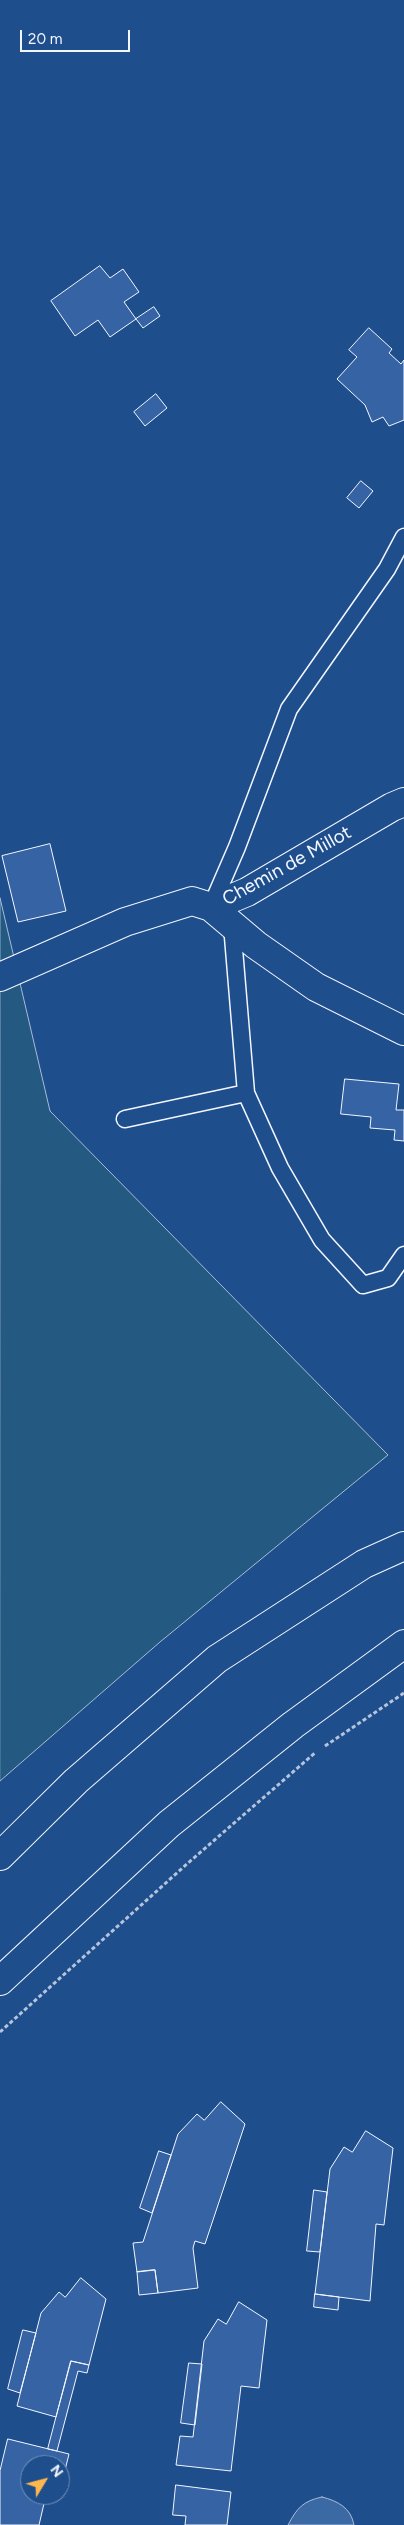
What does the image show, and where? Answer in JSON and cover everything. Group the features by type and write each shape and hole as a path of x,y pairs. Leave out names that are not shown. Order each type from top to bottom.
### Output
{"main road":[{"name":"Chemin de Millot","path":"6,974 125,922 192,901 211,907 247,892 392,807 404,802"},
{"path":"211,907 232,925 316,987 404,1031"},
{"path":"0,1856 76,1781 217,1659 364,1564 404,1546"},
{"path":"0,1981 169,1824 293,1725 404,1644"}],"lane":[{"path":"211,907 237,847 289,709 387,569 404,537"},
{"path":"232,925 246,1093 280,1168 322,1240 363,1285 388,1278 404,1255"},
{"path":"125,1119 246,1093"}],"path":[{"path":"0,2032 188,1863 319,1750 404,1694"}],"shaded area":[{"path":"0,898 50,1111 388,1455 160,1642 0,1781"},
{"path":"322,2497 343,2506 350,2514 354,2525 288,2525 301,2506"}],"building":[{"path":"100,266 110,278 123,269 139,292 124,302 136,319 110,337 98,320 75,336 51,301"},
{"path":"154,307 160,316 143,328 136,319"},
{"path":"369,328 392,349 389,353 401,364 404,360 404,420 389,426 383,417 372,422 365,405 337,379 357,357 349,350"},
{"path":"156,394 167,408 145,426 134,412"},
{"path":"361,481 373,491 359,508 347,498"},
{"path":"50,844 66,911 18,922 2,856"},
{"path":"345,1079 399,1084 396,1110 404,1110 404,1141 394,1140 395,1130 370,1128 371,1117 341,1114"},
{"path":"221,2102 245,2124 205,2244 195,2241 193,2248 198,2288 158,2293 155,2270 137,2272 133,2243 143,2242 178,2134 197,2114 204,2120"},
{"path":"366,2131 393,2148 384,2225 376,2224 370,2301 315,2294 330,2169 344,2147 352,2152"},
{"path":"159,2151 171,2155 152,2213 140,2208"},
{"path":"314,2190 327,2192 320,2252 307,2251"},
{"path":"155,2270 158,2293 139,2295 137,2272"},
{"path":"81,2278 106,2299 89,2365 71,2361 56,2417 17,2406 41,2313 59,2292 65,2297"},
{"path":"315,2294 339,2297 338,2310 314,2307"},
{"path":"239,2302 267,2320 259,2388 241,2386 231,2471 176,2465 180,2436 193,2437 204,2341 218,2319 226,2324"},
{"path":"23,2330 36,2333 20,2393 8,2389"},
{"path":"71,2361 89,2365 87,2373 78,2371 57,2451 48,2449"},
{"path":"189,2363 202,2364 195,2425 181,2423"},
{"path":"8,2439 69,2454 20,2455 20,2505 44,2505 39,2525 0,2525 0,2471"},
{"path":"176,2485 231,2492 227,2525 185,2525 186,2516 173,2515"}]}
